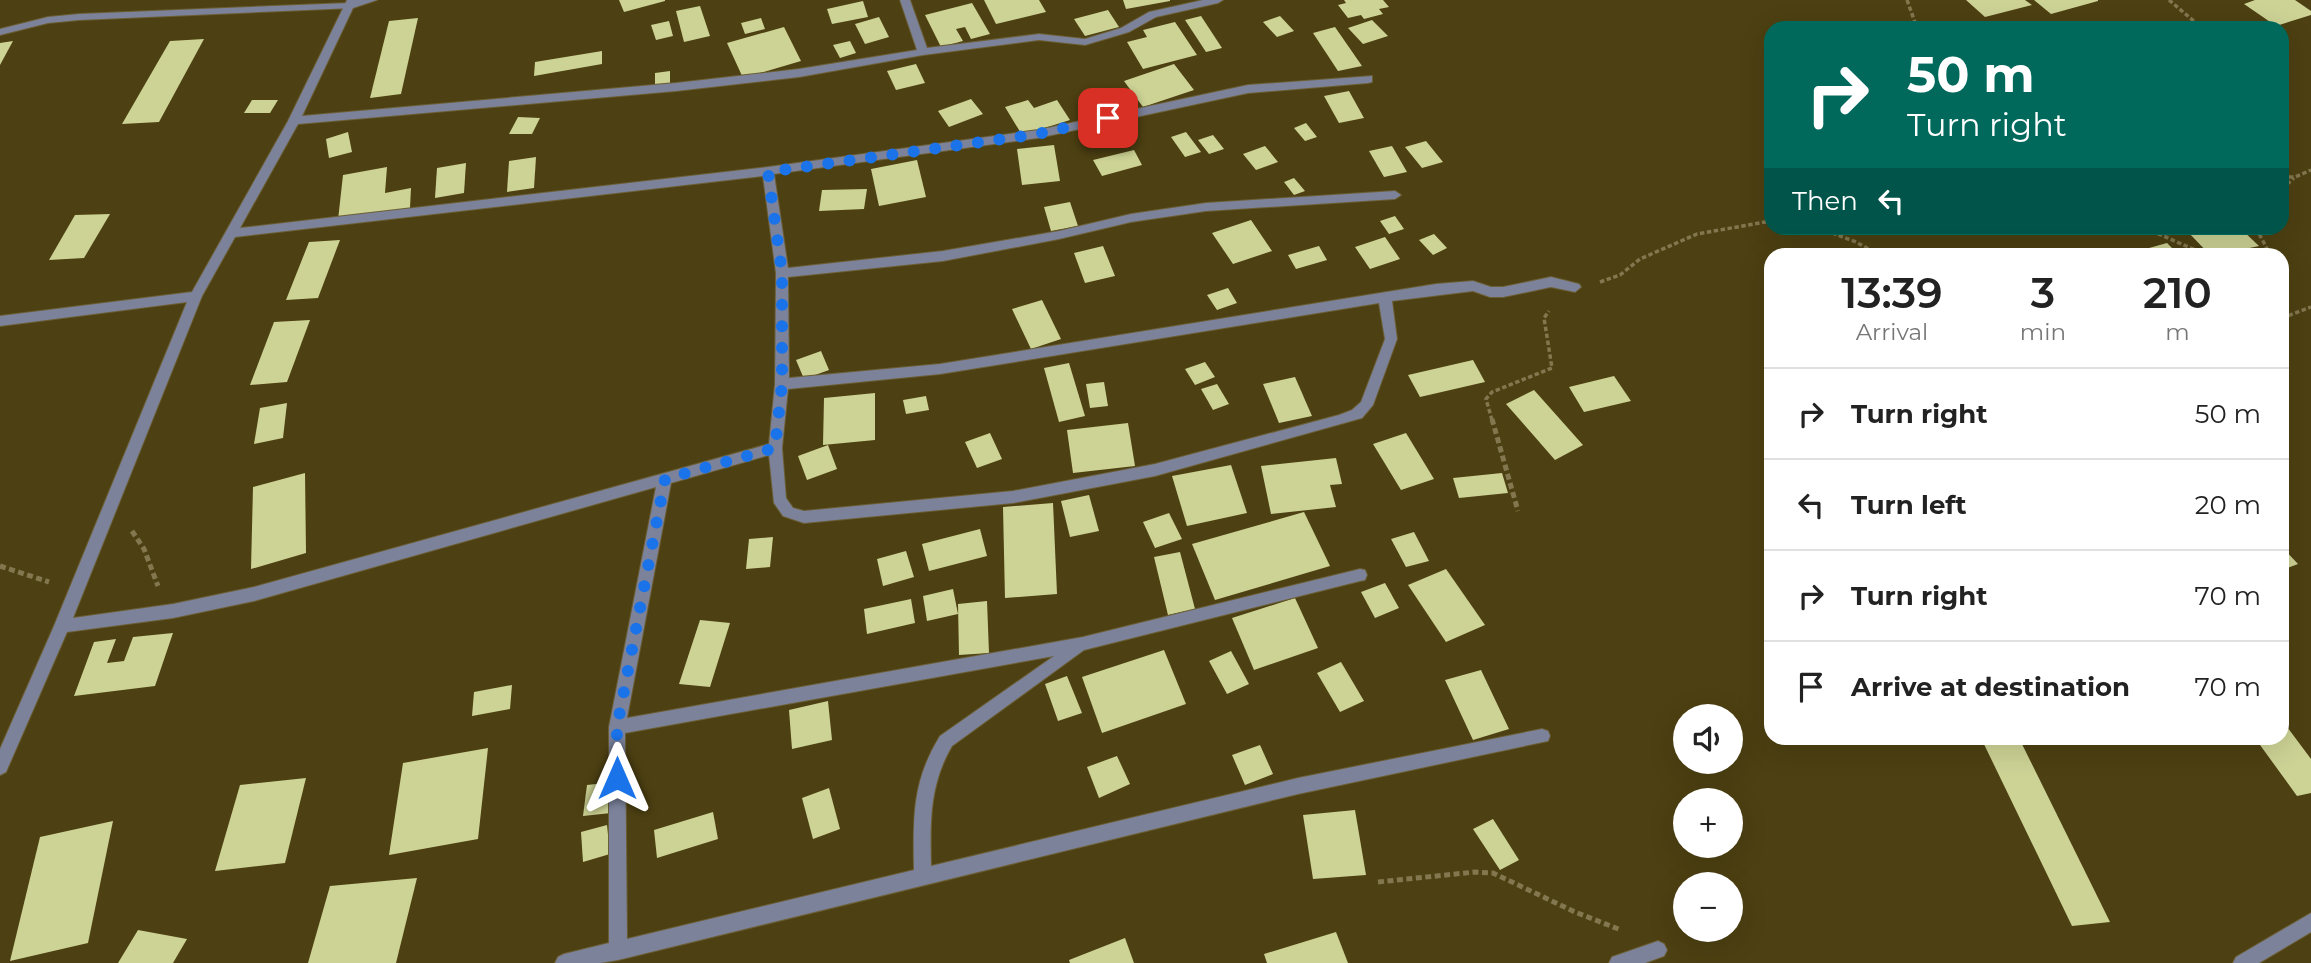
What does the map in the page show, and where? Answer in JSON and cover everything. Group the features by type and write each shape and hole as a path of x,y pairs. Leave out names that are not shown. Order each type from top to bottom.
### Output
{"street":[{"path":"0,32 48,20 79,17 372,0"},
{"path":"905,0 923,52"},
{"path":"294,121 676,87 799,73 923,52 1040,37 1084,42 1125,30 1153,14 1218,0"},
{"path":"0,767 62,626 196,296 294,121 350,3"},
{"path":"232,233 322,225 565,192 768,172 1038,134 1248,89 1368,79"},
{"path":"768,172 782,273 782,384 775,448 779,499 788,512 804,517 1013,497 1155,470 1357,414 1366,405 1391,339 1385,297"},
{"path":"782,273 943,256 1059,235 1131,218 1206,207 1395,195"},
{"path":"782,384 940,369 1465,286 1490,292 1503,292 1551,282 1575,286"},
{"path":"0,321 196,296"},
{"path":"62,626 173,611 254,594 775,448"},
{"path":"618,951 617,727 665,479"},
{"path":"617,727 1083,644 1360,575"},
{"path":"923,877 922,794 932,761 946,741 1083,644"},
{"path":"564,963 1298,786 1542,736"},
{"path":"2252,961 2311,922"},
{"path":"1618,963 1658,950"}],"path":[{"path":"1907,0 1914,21"},
{"path":"2169,0 2194,21"},
{"path":"2289,183 2311,170"},
{"path":"2289,177 2295,177"},
{"path":"1518,511 1486,399 1497,388 1544,374 1552,368 1544,317 1575,286 1620,275 1640,260 1697,234 1764,222"},
{"path":"1838,235 1867,248"},
{"path":"2161,235 2190,248"},
{"path":"2289,315 2311,307"},
{"path":"113,501 144,549 152,574 173,611"},
{"path":"0,566 76,591"},
{"path":"1378,882 1475,872 1493,873 1575,912 1614,926 1658,950"}],"building":[{"path":"619,0 665,0 665,1 624,12"},
{"path":"984,0 1039,0 1046,12 996,24"},
{"path":"1123,0 1170,0 1170,1 1126,9"},
{"path":"1344,0 1383,0 1389,7 1379,9 1383,14 1364,19 1361,15 1348,18 1338,5 1346,3"},
{"path":"1966,0 2025,0 2032,5 1985,17"},
{"path":"2034,0 2098,0 2098,1 2051,14"},
{"path":"2255,0 2295,0 2311,11 2311,15 2289,22 2269,21 2244,4"},
{"path":"863,1 868,17 832,24 827,9"},
{"path":"972,3 990,34 971,39 965,27 956,29 963,41 941,47 925,15"},
{"path":"700,6 710,36 684,42 676,11"},
{"path":"1108,10 1119,27 1085,36 1074,19"},
{"path":"1201,16 1222,48 1206,52 1185,20"},
{"path":"1280,16 1294,31 1277,37 1263,22"},
{"path":"879,17 889,37 865,44 855,24"},
{"path":"418,18 401,94 370,98 389,21"},
{"path":"761,18 765,29 745,34 741,23"},
{"path":"1372,20 1388,36 1363,44 1348,28"},
{"path":"669,21 673,36 656,40 651,25"},
{"path":"1175,22 1197,55 1143,69 1127,42 1147,37 1143,30"},
{"path":"784,27 801,61 743,78 727,43"},
{"path":"1335,27 1362,66 1338,71 1313,33"},
{"path":"204,39 159,122 122,124 170,41"},
{"path":"13,41 0,65 0,43"},
{"path":"850,41 856,53 840,58 833,45"},
{"path":"602,51 602,64 534,76 535,62"},
{"path":"916,64 925,83 896,90 887,71"},
{"path":"1174,64 1194,90 1143,107 1124,81"},
{"path":"670,71 670,84 655,86 655,73"},
{"path":"1349,91 1364,118 1339,123 1324,96"},
{"path":"971,99 983,114 949,127 938,111"},
{"path":"252,100 278,100 270,113 244,113"},
{"path":"1028,100 1034,108 1057,100 1070,120 1022,135 1005,107"},
{"path":"518,117 540,118 532,134 509,134"},
{"path":"1306,123 1317,137 1305,141 1294,128"},
{"path":"348,132 352,152 329,158 326,139"},
{"path":"1186,132 1201,152 1185,157 1171,137"},
{"path":"1213,135 1224,149 1209,154 1198,140"},
{"path":"1426,141 1443,162 1422,168 1405,147"},
{"path":"1054,145 1060,181 1022,185 1017,149"},
{"path":"1265,146 1278,162 1256,170 1243,154"},
{"path":"1392,146 1407,172 1384,177 1369,151"},
{"path":"1134,150 1142,165 1102,176 1093,160"},
{"path":"536,157 534,188 507,192 509,161"},
{"path":"917,160 926,197 879,206 871,169"},
{"path":"466,163 464,193 435,198 437,168"},
{"path":"387,167 385,193 411,188 410,208 338,220 343,175"},
{"path":"1294,178 1305,191 1294,195 1284,182"},
{"path":"867,189 864,209 819,211 822,190"},
{"path":"1070,202 1078,226 1051,231 1044,207"},
{"path":"110,214 84,258 49,260 75,215"},
{"path":"1395,216 1404,229 1389,234 1380,221"},
{"path":"1251,220 1272,251 1233,264 1212,233"},
{"path":"1434,234 1447,248 1433,255 1419,240"},
{"path":"2191,235 2247,235 2259,246 2249,248 2203,248"},
{"path":"1385,237 1400,259 1370,269 1355,247"},
{"path":"340,240 318,298 286,300 309,242"},
{"path":"2167,243 2172,248 2149,248"},
{"path":"1103,246 1115,276 1085,283 1074,253"},
{"path":"1319,246 1327,260 1296,269 1288,255"},
{"path":"1228,288 1237,303 1217,310 1207,295"},
{"path":"1042,300 1061,339 1031,349 1012,309"},
{"path":"310,320 287,382 250,385 274,322"},
{"path":"821,351 829,370 804,379 796,360"},
{"path":"1473,360 1485,382 1420,397 1408,375"},
{"path":"1205,362 1215,377 1195,385 1185,369"},
{"path":"1069,363 1085,416 1059,422 1044,368"},
{"path":"1614,376 1631,401 1584,412 1569,387"},
{"path":"1295,377 1312,416 1279,423 1263,384"},
{"path":"1104,382 1108,406 1090,408 1086,384"},
{"path":"1217,384 1229,404 1213,410 1201,389"},
{"path":"1534,390 1583,445 1555,460 1506,404"},
{"path":"875,393 875,440 823,445 824,398"},
{"path":"926,396 929,410 906,414 903,400"},
{"path":"287,403 283,438 254,444 260,408"},
{"path":"1128,423 1135,466 1073,473 1067,430"},
{"path":"990,433 1002,459 977,468 965,442"},
{"path":"1406,433 1434,479 1401,490 1373,444"},
{"path":"828,445 837,469 807,480 798,456"},
{"path":"1336,458 1342,484 1330,485 1336,507 1271,514 1261,466"},
{"path":"1231,465 1247,513 1187,526 1172,476"},
{"path":"305,473 306,553 251,569 253,487"},
{"path":"1502,473 1508,493 1459,498 1453,478"},
{"path":"1089,495 1099,531 1070,537 1061,501"},
{"path":"1053,503 1057,594 1005,598 1003,507"},
{"path":"1304,512 1330,566 1215,600 1192,544"},
{"path":"1169,513 1182,539 1155,548 1143,522"},
{"path":"980,529 987,556 929,571 922,544"},
{"path":"1414,532 1429,561 1406,567 1391,539"},
{"path":"773,537 770,567 746,569 749,539"},
{"path":"906,551 914,577 883,586 877,559"},
{"path":"1180,552 1195,609 1168,615 1154,557"},
{"path":"2289,554 2298,564 2289,567"},
{"path":"1446,569 1485,625 1446,642 1408,585"},
{"path":"1385,583 1399,608 1375,618 1361,592"},
{"path":"953,589 958,614 927,621 923,596"},
{"path":"1295,598 1318,648 1254,670 1232,618"},
{"path":"911,599 915,623 867,634 864,609"},
{"path":"987,601 989,653 959,655 958,604"},
{"path":"700,620 730,623 710,687 679,684"},
{"path":"173,633 155,686 74,696 94,642 116,639 107,663 124,661 133,637"},
{"path":"1164,650 1186,704 1102,733 1082,677"},
{"path":"1231,651 1249,684 1227,694 1209,661"},
{"path":"1341,662 1364,701 1340,712 1317,673"},
{"path":"1481,670 1509,729 1473,740 1445,680"},
{"path":"1067,676 1082,713 1058,721 1045,684"},
{"path":"512,685 510,709 472,716 474,692"},
{"path":"828,701 832,740 792,749 789,710"},
{"path":"2289,729 2311,759 2311,793 2297,796 2260,745 2289,745"},
{"path":"1260,745 1273,774 1245,785 1232,755"},
{"path":"1984,745 2022,745 2110,922 2072,926"},
{"path":"488,748 478,839 389,855 403,763"},
{"path":"1117,756 1130,784 1099,798 1087,767"},
{"path":"306,778 285,863 215,871 240,785"},
{"path":"614,782 611,813 583,816 587,785"},
{"path":"829,788 840,829 813,839 802,798"},
{"path":"1355,810 1366,875 1313,879 1303,815"},
{"path":"713,812 718,839 657,858 654,830"},
{"path":"1493,819 1519,860 1500,870 1473,829"},
{"path":"113,821 88,943 10,961 40,837"},
{"path":"607,825 610,854 583,862 581,832"},
{"path":"417,878 396,963 308,963 330,886"},
{"path":"138,930 187,939 173,963 118,963"},
{"path":"1336,932 1348,963 1267,963 1264,954"},
{"path":"1125,938 1134,963 1070,963 1069,960"}],"route":[{"path":"617,778 617,727 665,479 775,448 782,384 782,273 768,172 1038,134 1108,118"}]}
